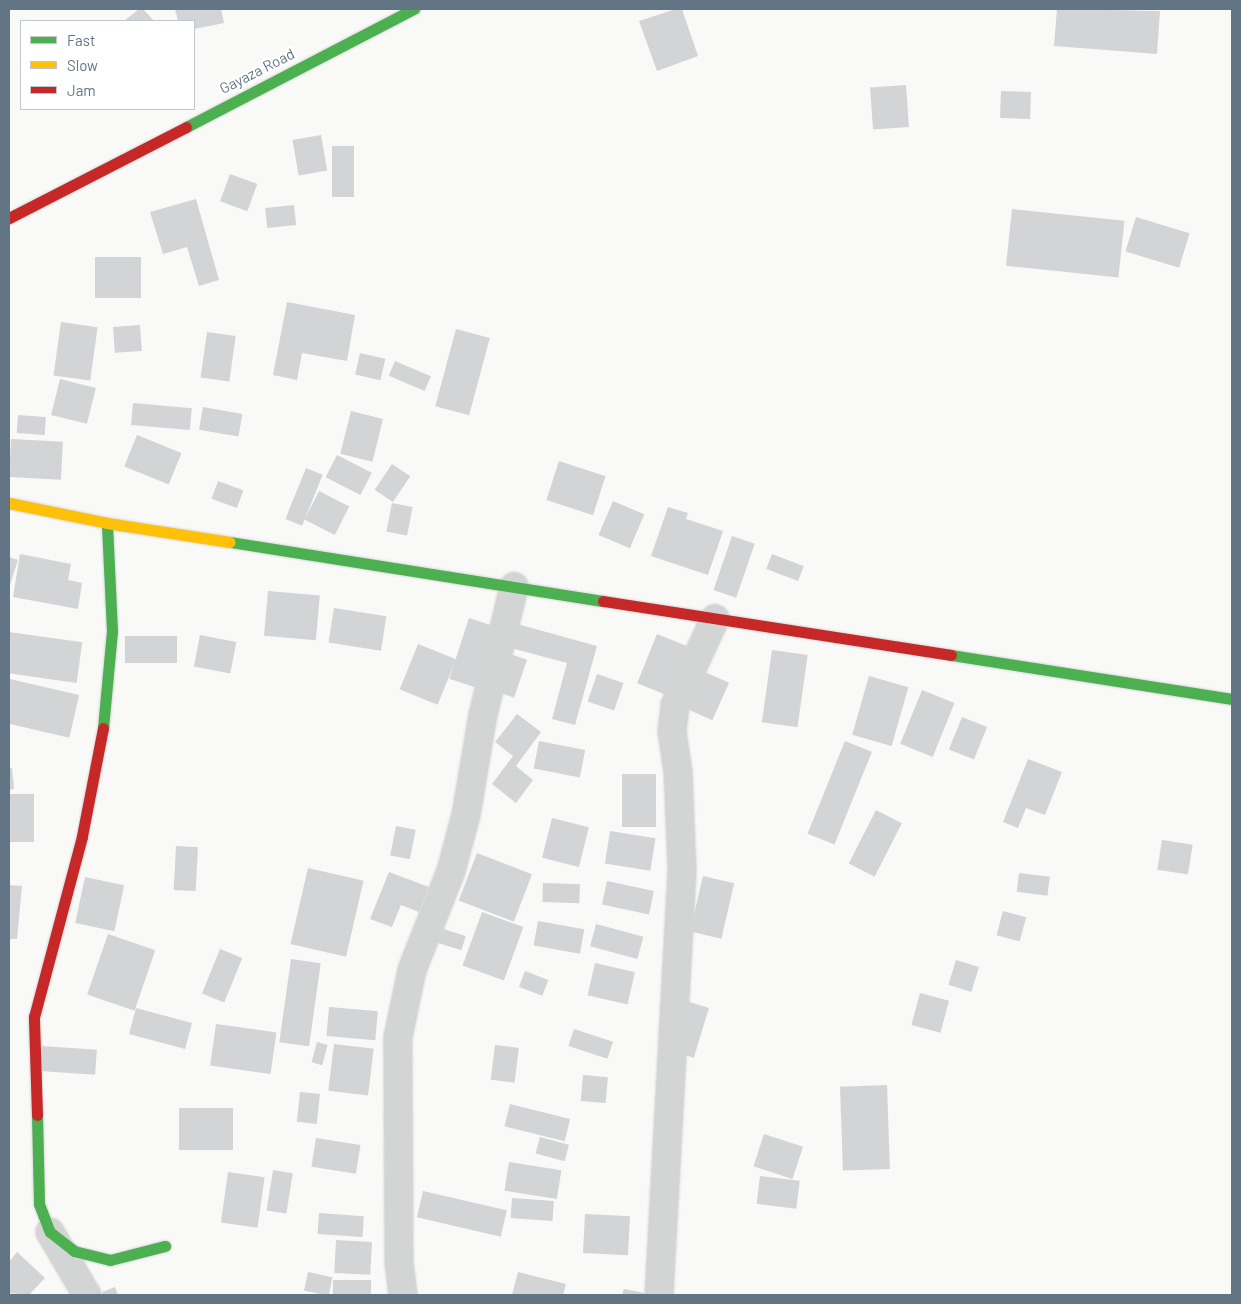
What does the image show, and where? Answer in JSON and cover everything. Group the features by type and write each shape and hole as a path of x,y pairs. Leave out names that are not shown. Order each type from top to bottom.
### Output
{"street":[{"name":"Gayaza Road","path":"9,218 414,9"},
{"path":"9,503 107,522 514,588 1232,699"},
{"path":"88,1295 50,1232 40,1204 34,1018 54,932 82,836 103,731 112,631 107,522"},
{"path":"403,1295 399,1261 398,1037 412,970 451,871 466,815 483,715 514,588"},
{"path":"658,1295 682,870 678,772 672,731 675,705 715,619"},
{"path":"50,1232 74,1252 110,1260 165,1246"}],"building":[{"path":"139,9 143,9 153,20 125,20"},
{"path":"175,9 221,9 224,23 195,29 195,20 178,20"},
{"path":"676,9 682,9 698,56 657,71 639,21"},
{"path":"1057,9 1160,11 1157,54 1054,46"},
{"path":"906,85 909,127 873,129 870,88"},
{"path":"1001,91 1031,92 1030,119 1000,118"},
{"path":"321,135 327,170 299,175 292,140"},
{"path":"332,146 354,146 354,197 332,197"},
{"path":"230,174 257,184 247,211 220,201"},
{"path":"196,199 219,280 199,286 187,247 163,254 150,212"},
{"path":"294,205 296,225 267,228 265,208"},
{"path":"1012,209 1124,221 1118,277 1006,266"},
{"path":"1136,217 1190,233 1179,268 1125,251"},
{"path":"95,257 141,257 141,298 95,298"},
{"path":"287,302 355,315 347,361 302,353 297,380 273,375"},
{"path":"61,322 98,327 90,381 53,375"},
{"path":"140,325 142,351 115,353 113,327"},
{"path":"456,329 490,338 469,415 435,406"},
{"path":"207,332 236,336 229,382 201,378"},
{"path":"360,353 385,359 380,380 355,374"},
{"path":"395,361 431,376 425,391 389,376"},
{"path":"60,379 96,388 87,424 51,415"},
{"path":"133,403 192,408 190,430 131,425"},
{"path":"203,407 242,414 238,437 199,430"},
{"path":"351,411 383,419 372,462 340,454"},
{"path":"18,415 46,417 45,435 17,433"},
{"path":"137,435 182,453 169,485 124,467"},
{"path":"11,439 63,442 61,480 9,477"},
{"path":"337,455 372,473 360,495 326,477"},
{"path":"559,461 606,476 593,515 546,500"},
{"path":"392,464 410,476 393,502 375,490"},
{"path":"306,468 323,475 302,526 285,519"},
{"path":"218,481 243,490 237,508 212,499"},
{"path":"319,491 349,506 335,535 304,520"},
{"path":"613,501 644,514 630,548 599,535"},
{"path":"392,503 413,507 407,535 386,531"},
{"path":"668,507 688,513 686,519 723,531 708,575 651,556"},
{"path":"732,536 755,544 736,598 713,590"},
{"path":"20,554 71,564 68,580 82,583 78,609 13,597"},
{"path":"772,554 804,566 798,581 766,569"},
{"path":"9,557 18,560 9,588"},
{"path":"268,591 320,596 316,640 264,636"},
{"path":"334,608 386,616 381,651 329,643"},
{"path":"469,618 496,627 476,688 449,679"},
{"path":"517,624 597,646 575,725 552,719 567,663 511,648"},
{"path":"9,632 82,642 77,683 9,673"},
{"path":"657,634 691,648 671,697 637,683"},
{"path":"200,635 236,642 230,673 194,666"},
{"path":"125,636 177,636 177,663 125,663"},
{"path":"418,644 456,659 438,705 400,689"},
{"path":"772,650 808,655 797,727 762,722"},
{"path":"510,654 527,660 514,698 497,692"},
{"path":"698,669 729,683 712,720 681,706"},
{"path":"597,674 623,683 614,711 588,701"},
{"path":"869,676 908,687 892,746 852,735"},
{"path":"10,679 79,695 69,738 9,724"},
{"path":"922,690 954,703 933,757 900,744"},
{"path":"517,714 541,732 516,766 533,780 516,803 492,784 513,756 495,742"},
{"path":"962,717 987,727 974,760 949,749"},
{"path":"539,741 585,750 580,777 534,768"},
{"path":"845,741 872,752 834,845 808,834"},
{"path":"1028,759 1062,772 1045,815 1026,808 1018,828 1003,822"},
{"path":"9,768 12,768 14,789 9,790"},
{"path":"622,774 656,774 656,827 622,827"},
{"path":"9,794 34,794 34,842 9,842"},
{"path":"876,810 902,823 875,877 849,863"},
{"path":"552,818 589,827 579,867 542,858"},
{"path":"396,826 416,830 410,859 390,855"},
{"path":"610,831 655,838 650,871 605,864"},
{"path":"1162,840 1193,845 1188,874 1157,870"},
{"path":"176,846 198,847 196,891 174,890"},
{"path":"477,853 532,874 514,922 459,901"},
{"path":"308,868 364,881 346,957 290,944"},
{"path":"389,872 429,887 419,912 401,905 392,927 370,919"},
{"path":"1019,873 1050,877 1047,896 1017,892"},
{"path":"703,876 734,883 721,939 690,932"},
{"path":"85,877 124,885 114,931 75,923"},
{"path":"607,881 654,891 649,914 602,904"},
{"path":"543,883 580,884 579,903 542,902"},
{"path":"9,885 22,886 17,939 9,939"},
{"path":"1003,911 1026,917 1020,941 997,935"},
{"path":"482,912 523,927 504,981 463,966"},
{"path":"538,921 584,929 580,954 534,946"},
{"path":"596,924 643,937 637,959 590,946"},
{"path":"440,928 466,936 461,950 436,942"},
{"path":"108,934 155,950 134,1011 87,995"},
{"path":"220,949 242,958 224,1002 202,994"},
{"path":"291,959 321,963 309,1046 279,1042"},
{"path":"956,960 979,967 971,992 948,985"},
{"path":"595,963 635,972 628,1004 588,995"},
{"path":"525,971 548,980 542,996 519,987"},
{"path":"920,993 949,1001 940,1033 911,1025"},
{"path":"686,1001 709,1008 694,1058 671,1051"},
{"path":"329,1007 378,1011 375,1040 326,1036"},
{"path":"136,1008 192,1023 185,1049 129,1034"},
{"path":"216,1024 276,1032 271,1074 210,1066"},
{"path":"574,1029 613,1042 607,1059 568,1046"},
{"path":"317,1042 328,1045 322,1065 312,1062"},
{"path":"334,1044 374,1049 368,1096 328,1091"},
{"path":"495,1045 519,1048 515,1083 491,1080"},
{"path":"42,1046 97,1050 95,1075 40,1071"},
{"path":"583,1075 608,1077 606,1103 581,1101"},
{"path":"887,1085 890,1169 843,1171 840,1087"},
{"path":"300,1092 320,1094 317,1124 297,1122"},
{"path":"510,1104 570,1119 565,1141 504,1126"},
{"path":"179,1108 233,1108 233,1150 179,1150"},
{"path":"764,1134 803,1147 792,1179 753,1166"},
{"path":"540,1137 569,1145 565,1161 536,1153"},
{"path":"316,1138 360,1145 356,1174 311,1167"},
{"path":"509,1162 561,1170 557,1199 504,1191"},
{"path":"273,1170 293,1173 286,1214 267,1210"},
{"path":"228,1172 265,1177 258,1228 221,1223"},
{"path":"760,1176 800,1181 796,1209 757,1204"},
{"path":"423,1191 507,1210 501,1237 417,1217"},
{"path":"512,1198 554,1201 553,1221 511,1218"},
{"path":"319,1213 364,1216 362,1237 318,1234"},
{"path":"585,1214 630,1216 628,1255 583,1253"},
{"path":"336,1240 372,1242 370,1275 334,1273"},
{"path":"17,1252 45,1278 29,1295 9,1293 9,1262"},
{"path":"308,1272 332,1277 329,1295 304,1291"},
{"path":"518,1272 566,1284 563,1295 512,1295"},
{"path":"333,1280 371,1280 371,1295 333,1295"},
{"path":"115,1287 118,1295 103,1295 102,1292"},
{"path":"624,1289 645,1293 644,1295 622,1295"}],"traffic: fast":[{"path":"186,127 414,9"},
{"path":"103,728 112,631 107,523"},
{"path":"230,542 603,601"},
{"path":"951,655 1232,699"},
{"path":"37,1115 39,1204 50,1232 74,1251 110,1260 165,1246"}],"traffic: slow":[{"path":"9,503 107,523 230,542"}],"traffic: jam":[{"path":"9,218 186,127"},
{"path":"603,601 951,655"},
{"path":"37,1115 34,1017 82,836 103,728"}]}
